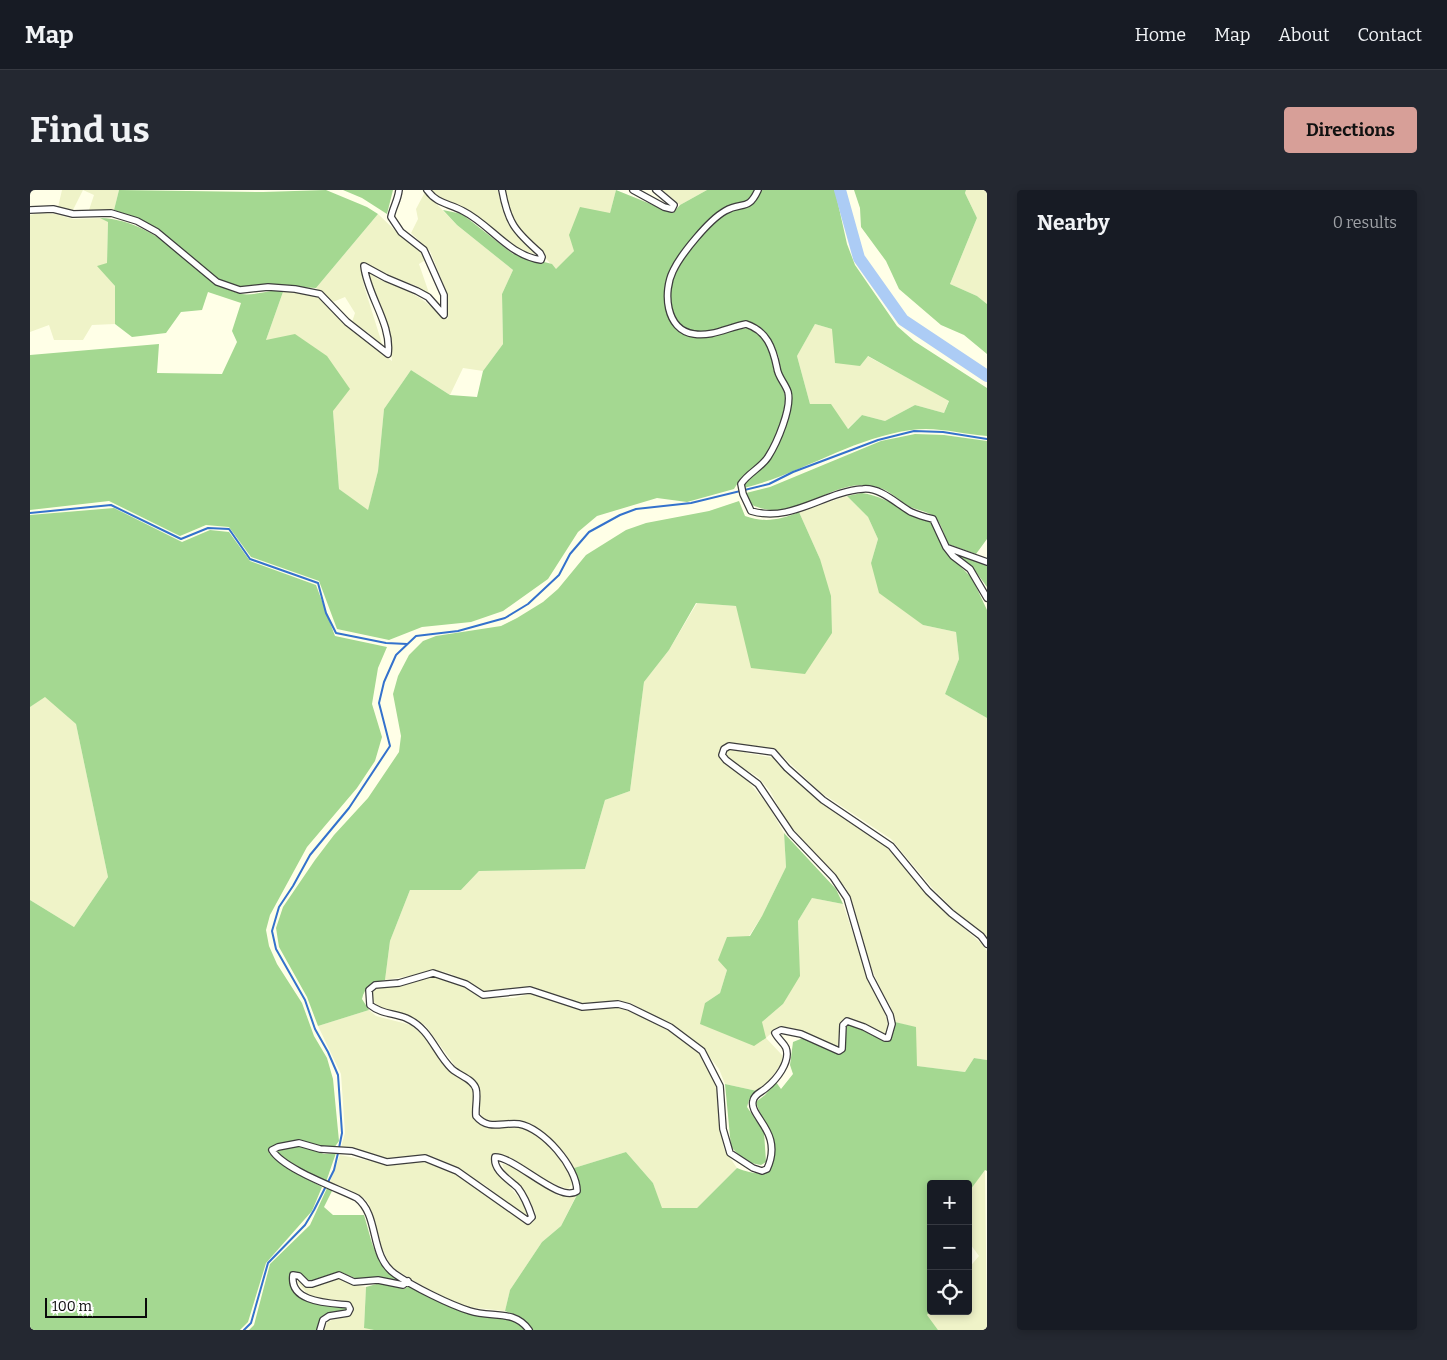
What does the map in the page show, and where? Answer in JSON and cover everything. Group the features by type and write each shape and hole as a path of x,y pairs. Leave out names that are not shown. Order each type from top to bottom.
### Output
{"street":[{"path":"30,210 53,209 73,214 111,213 137,221 157,232 217,282 240,290 268,287 295,289 320,294 347,322 386,354 389,353 383,325 365,280 364,266 428,297 444,315 444,295 424,250 401,232 391,217 393,207 398,200 399,190"},
{"path":"427,190 440,203 462,211 516,252 541,260 540,252 510,222 505,210 502,190"},
{"path":"633,190 664,207 672,209 674,205 671,201 656,190"},
{"path":"758,190 753,202 746,206 726,210 692,244 673,271 667,297 675,322 683,329 693,334 708,334 746,324 762,332 774,351 777,369 788,392 789,402 781,429 768,458 741,484 743,494 751,511 780,514 843,493 863,488 872,489 917,515 933,519 946,547 953,556 970,569 987,598"},
{"path":"946,547 987,562"},
{"path":"529,1330 517,1318 470,1311 394,1273 380,1256 364,1204 357,1198 297,1170 276,1156 272,1150 299,1143 320,1149 352,1151 387,1162 425,1158 446,1165 463,1175 528,1221 532,1217 529,1208 518,1188 501,1173 494,1161 495,1157 508,1161 545,1184 568,1194 577,1191 576,1178 565,1158 526,1126 489,1125 480,1121 476,1116 476,1090 472,1082 453,1070 431,1038 415,1024 405,1018 377,1011 370,1005 369,990 375,985 398,983 433,973 466,984 483,995 530,990 582,1007 618,1004 630,1006 670,1027 702,1051 720,1086 723,1129 730,1153 744,1163 762,1170 767,1169 770,1162 770,1135 766,1126 753,1109 752,1101 770,1085 786,1062 786,1047 775,1033 781,1030 801,1034 838,1051 842,1049 843,1025 847,1021 864,1027 878,1036 888,1038 892,1024 890,1015 870,977 847,898 840,887 791,833 758,784 722,755 724,749 736,746 773,752 787,768 823,800 891,846 928,891 951,913 981,936 987,944"},
{"path":"320,1330 323,1320 329,1316 348,1314 350,1309 348,1305 321,1303 308,1299 294,1284 294,1275 299,1276 308,1284 339,1275 360,1283 378,1280 403,1285 408,1281"}],"green space":[{"path":"62,190 83,190 73,210 58,207"},
{"path":"83,190 119,190 114,210 89,210 94,195"},
{"path":"119,190 263,192 326,190 367,207 378,214 316,288 264,285 241,287 218,280 158,230 114,210"},
{"path":"343,190 393,190 387,214 362,198"},
{"path":"430,190 498,190 503,212 509,225 538,255 514,248 497,233 440,200"},
{"path":"505,190 616,190 610,213 556,270 513,221 507,208"},
{"path":"616,190 673,213 680,205 707,190 755,190 747,203 725,208 687,246 673,265 667,282 664,300 668,314 694,336 748,328 765,341 769,351 775,374 785,395 784,410 774,440 765,457 734,489 687,502 657,498 597,516 578,532 548,579 503,611 471,622 422,627 389,640 337,629 319,581 251,557 229,527 206,525 180,536 109,501 30,510 30,355 159,344 157,373 222,374 237,342 232,331 241,303 208,292 202,310 181,312 166,333 132,337 115,324 115,286 97,266 107,263 108,222 100,218 115,219 128,223 154,235 214,281 236,293 257,294 284,289 266,340 295,334 327,356 350,389 333,411 339,489 368,510 378,471 384,409 411,370 450,395 477,397 483,371 503,344 502,294 513,270 457,225 443,210 462,214 513,254 552,264 556,269 574,251 569,235 580,207 610,213"},
{"path":"662,190 707,190 680,205"},
{"path":"760,190 835,190 847,244 855,265 897,326 914,341 987,388 987,436 930,429 889,434 847,448 765,482 744,488 749,478 764,467 772,455 785,425 790,407 790,393 779,368 778,355 765,332 752,324 741,323 704,332 693,331 682,326 673,312 669,292 676,272 692,248 711,225 728,212 751,203 758,196","holes":["815,324 832,329 835,363 860,366 868,356 949,401 944,413 915,405 885,421 862,415 848,429 831,404 810,404 797,356"]},
{"path":"854,190 966,190 965,193 977,218 950,284 977,296 987,304 987,354 964,335 941,325 899,289 886,261 861,227 860,208"},
{"path":"966,190 987,190 987,304 977,296 950,284 977,218 965,193"},
{"path":"425,192 457,225 513,270 502,294 503,344 483,371 463,368 450,395 411,370 384,409 378,471 368,511 339,489 333,411 266,340 284,289 298,291 320,298 349,327 392,361 390,338 366,270 378,279 404,289 420,298 448,319 447,293 430,251 411,233 418,219 416,209"},
{"path":"40,213 55,214 73,219 100,218 108,221 107,264 98,266 115,286 115,324 92,325 83,340 54,340 49,325 30,332 30,215"},
{"path":"378,214 402,237 424,251 427,259 419,264 430,296 417,286 385,275 363,263 361,269 364,286 384,350 370,334 352,322 355,313 345,297 333,302 316,288"},
{"path":"815,324 832,329 867,356 949,400 944,413 915,405 885,421 862,415 847,429 810,404 797,356"},
{"path":"915,434 944,435 987,441 987,539 976,554 948,544 935,517 927,512 910,507 882,488 861,485 845,487 800,505 785,509 769,510 752,505 746,493 770,487 881,441"},
{"path":"862,493 888,501 931,522 945,551 972,578 987,610 987,718 945,694 959,659 956,632 923,625 879,593 871,563 878,539 868,517 847,496"},
{"path":"847,496 868,517 878,539 871,563 923,625 956,632 959,659 945,694 987,718 987,938 956,912 934,890 891,839 820,792 776,750 728,743 720,749 720,759 747,780 768,805 784,833 786,867 762,916 727,970 720,993 705,1003 762,1022 783,1004 799,947 798,921 812,898 843,904 867,975 884,1009 888,1031 884,1034 857,1022 845,1020 839,1048 801,1031 788,1027 778,1027 766,1038 782,1055 783,1061 767,1084 757,1091 725,1084 719,1069 700,1045 687,1035 631,1003 579,1004 569,998 543,993 486,992 478,990 451,974 441,971 385,980 390,941 410,890 461,890 479,871 585,869 605,800 630,791 644,682 669,650 697,603 736,606 820,559 799,512"},
{"path":"739,501 745,516 752,518 765,520 779,519 799,512 820,559 831,596 832,633 805,674 751,668 736,606 696,603 669,650 644,682 630,791 605,800 585,869 479,871 461,890 410,890 390,941 385,980 370,986 363,995 362,999 369,1010 318,1026 307,997 279,947 276,928 283,907 315,860 334,835 368,798 399,752 401,736 393,694 398,676 409,655 423,641 436,636 501,626 517,618 543,602 558,589 586,555 626,530 646,523 709,511"},
{"path":"114,508 182,542 210,530 229,532 250,561 316,585 335,636 387,647 378,668 372,704 382,737 375,761 357,788 307,847 270,915 266,930 269,946 277,964 302,1003 314,1036 327,1058 333,1079 339,1141 334,1148 277,1145 269,1153 287,1168 322,1187 312,1211 266,1263 248,1322 240,1330 30,1330 30,900 74,927 108,877 76,724 45,697 30,707 30,515"},
{"path":"955,554 987,565 987,587 973,568"},
{"path":"45,696 76,724 108,877 74,927 30,900 30,707"},
{"path":"737,748 746,753 775,758 820,802 868,835 880,840 941,908 982,944 987,951 987,1060 974,1058 965,1072 916,1066 916,1028 895,1022 890,1005 868,961 851,899 846,888 786,821 770,791 758,777 726,758 728,750"},
{"path":"784,833 836,889 843,904 812,898 798,921 800,976 783,1004 762,1022 766,1038 754,1046 700,1024 705,1003 720,993 727,970 718,960 727,937 750,936 786,867"},
{"path":"429,976 464,986 480,998 514,998 533,993 574,1007 622,1007 670,1031 697,1050 710,1070 718,1092 719,1121 724,1149 737,1168 697,1208 661,1208 653,1183 626,1152 574,1168 565,1153 533,1125 523,1122 490,1121 482,1118 480,1112 480,1090 476,1082 456,1067 425,1025 403,1014 379,1008 373,1001 372,993 377,988 400,986"},
{"path":"369,1010 376,1016 411,1025 426,1038 443,1064 473,1088 473,1111 475,1120 481,1125 487,1128 523,1128 540,1137 565,1165 572,1184 568,1189 548,1182 515,1160 497,1155 497,1171 524,1204 528,1217 524,1217 485,1185 434,1157 385,1158 341,1147 345,1133 341,1074 318,1026"},
{"path":"895,1022 916,1027 917,1066 965,1072 974,1058 987,1060 987,1171 985,1170 972,1188 972,1180 927,1180 927,1315 938,1330 532,1330 520,1318 505,1311 510,1290 542,1242 561,1226 579,1191 574,1168 626,1152 653,1183 662,1208 697,1208 737,1168 765,1173 772,1163 774,1145 772,1137 756,1102 776,1082 781,1089 793,1074 790,1065 793,1042 803,1038 838,1054 844,1051 847,1025 884,1040 890,1040"},
{"path":"725,1084 757,1091 749,1100 747,1107 764,1132 766,1162 761,1165 746,1162 731,1147"},
{"path":"300,1145 324,1154 336,1153 326,1182 297,1167 276,1152 287,1147"},
{"path":"340,1155 386,1164 419,1161 440,1167 456,1174 525,1222 532,1223 536,1218 535,1211 526,1194 506,1174 502,1164 510,1165 559,1196 576,1196 561,1226 542,1242 510,1290 505,1311 467,1307 433,1292 391,1267 381,1246 369,1204 364,1198 330,1182"},
{"path":"985,1169 987,1330 938,1330 927,1314 972,1315 972,1264 979,1256 972,1246 972,1187"},
{"path":"328,1186 333,1189 324,1207 333,1215 364,1215 373,1245 380,1260 393,1274 403,1281 401,1284 357,1279 343,1273 321,1277 312,1282 307,1281 296,1273 292,1274 301,1297 346,1306 349,1310 327,1315 318,1330 249,1330 254,1325 270,1264 310,1225"},
{"path":"338,1277 354,1285 366,1287 364,1327 374,1330 324,1330 328,1321 350,1316 353,1310 350,1304 309,1296 298,1283 298,1278 309,1288"},
{"path":"380,1283 404,1289 410,1285 450,1305 475,1314 509,1319 521,1325 525,1330 374,1330 364,1328 366,1287"}],"waterway":[{"path":"840,190 859,258 903,320 987,376"},
{"path":"339,1148 342,1133 338,1075 315,1029 305,1000 276,949 272,931 279,907 310,855 349,808 390,746 379,703 384,682 396,655 416,636 458,631 505,618 528,604 559,575 570,554 589,532 620,515 636,509 691,503 769,484 793,472 878,440 914,431 943,432 987,439"},
{"path":"30,513 111,505 181,539 208,528 229,529 250,559 318,583 326,613 336,633 386,643 407,644"},
{"path":"244,1330 251,1323 268,1263 305,1225 334,1170 338,1153"}]}
